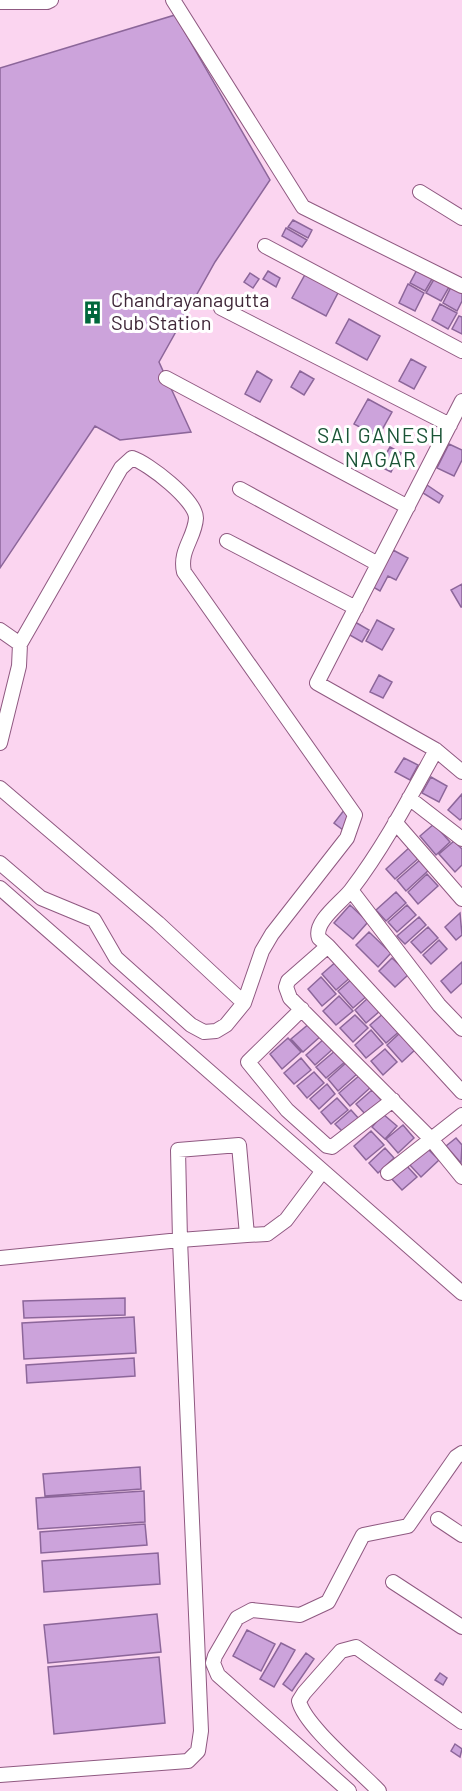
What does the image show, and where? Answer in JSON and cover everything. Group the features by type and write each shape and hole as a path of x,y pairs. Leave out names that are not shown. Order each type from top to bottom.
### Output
{"street":[{"path":"0,2 47,2 51,0"},
{"path":"173,0 303,207 462,286"},
{"path":"420,192 462,218"},
{"path":"265,246 462,351"},
{"path":"221,308 450,425"},
{"path":"166,378 408,507"},
{"path":"462,401 317,683 436,750 462,772"},
{"path":"0,743 19,666 20,644 126,461 132,458 145,462 186,499 196,516 182,555 184,572 355,815 347,838 272,934 262,951 244,1003 226,1025 216,1031 204,1032 191,1025 116,958 94,920 41,898 0,863"},
{"path":"240,489 378,564"},
{"path":"226,541 356,608"},
{"path":"0,630 20,644"},
{"path":"436,750 410,798 351,890 317,930 319,938 462,1092"},
{"path":"0,788 140,908 244,1003"},
{"path":"410,798 462,839"},
{"path":"395,822 462,899"},
{"path":"0,888 462,1293"},
{"path":"351,890 439,1005 462,1029"},
{"path":"328,946 288,981 288,994 431,1139 462,1177"},
{"path":"302,1009 248,1062 287,1110 327,1146 332,1147 393,1100"},
{"path":"388,1173 462,1115"},
{"path":"0,1775 188,1761 198,1751 201,1731 198,1635 178,1150 240,1145 247,1235"},
{"path":"0,1258 180,1240 267,1234 286,1220 322,1172"},
{"path":"349,1791 218,1675 213,1663 215,1656 237,1618 252,1610 300,1616 328,1602 363,1535 408,1526 456,1457 462,1453"},
{"path":"438,1519 462,1535"},
{"path":"393,1582 462,1627"},
{"path":"380,1791 310,1722 301,1709 299,1701 304,1693 340,1651 356,1647 462,1722"}],"building":[{"name":"Chandrayanagutta Sub Station","path":"175,15 270,180 215,262 159,362 191,432 120,440 95,426 0,568 0,68"},
{"path":"293,220 312,230 308,238 288,227"},
{"path":"286,228 307,240 302,247 282,236"},
{"path":"419,266 435,274 425,291 410,283"},
{"path":"268,271 280,278 276,287 263,279"},
{"path":"307,271 340,289 326,316 292,298"},
{"path":"250,273 259,279 253,288 244,282"},
{"path":"437,274 452,282 441,301 426,293"},
{"path":"408,284 424,293 415,311 399,303"},
{"path":"451,287 462,292 462,301 457,311 443,303"},
{"path":"440,304 457,313 448,329 432,320"},
{"path":"459,316 462,317 462,334 452,329"},
{"path":"349,319 380,336 367,360 336,343"},
{"path":"411,359 426,367 414,389 399,381"},
{"path":"257,371 272,380 260,402 245,394"},
{"path":"300,371 314,379 304,395 291,387"},
{"path":"368,399 392,412 378,437 354,424"},
{"path":"449,444 462,450 462,460 454,476 437,468"},
{"path":"390,447 401,453 391,472 379,466"},
{"path":"427,485 443,496 439,503 423,493"},
{"path":"393,550 408,558 396,580 388,576 380,591 373,587"},
{"path":"462,584 462,607 461,607 451,590"},
{"path":"377,620 394,629 382,650 366,641"},
{"path":"355,622 369,630 362,642 348,634"},
{"path":"379,675 392,682 383,698 370,692"},
{"path":"404,758 418,765 410,780 395,772"},
{"path":"431,777 447,786 439,802 422,793"},
{"path":"462,794 462,818 460,820 448,810"},
{"path":"345,809 354,815 343,830 334,823"},
{"path":"434,824 450,842 436,855 420,836"},
{"path":"454,841 462,849 462,865 455,872 439,854"},
{"path":"411,846 420,857 395,879 386,869"},
{"path":"421,859 430,869 406,891 397,880"},
{"path":"427,874 438,886 418,904 408,892"},
{"path":"396,892 406,903 386,921 376,910"},
{"path":"350,905 368,922 353,939 334,923"},
{"path":"407,905 416,915 397,932 388,922"},
{"path":"460,913 462,935 456,940 445,927"},
{"path":"419,917 426,925 405,944 397,936"},
{"path":"428,927 438,938 421,953 411,942"},
{"path":"369,932 391,953 378,967 356,945"},
{"path":"439,940 447,949 431,964 423,955"},
{"path":"392,958 409,974 395,987 379,971"},
{"path":"338,960 352,976 336,990 322,974"},
{"path":"462,962 462,983 451,993 441,981"},
{"path":"321,977 336,994 322,1006 308,989"},
{"path":"353,978 368,995 353,1008 338,991"},
{"path":"339,996 353,1011 336,1025 323,1011"},
{"path":"369,997 380,1011 366,1023 355,1010"},
{"path":"385,1012 401,1030 386,1043 370,1025"},
{"path":"355,1015 368,1028 353,1042 340,1028"},
{"path":"310,1023 322,1035 303,1052 291,1039"},
{"path":"371,1030 383,1044 366,1058 355,1045"},
{"path":"402,1031 417,1048 402,1062 387,1045"},
{"path":"288,1038 301,1052 282,1069 270,1054"},
{"path":"325,1038 334,1048 315,1065 306,1055"},
{"path":"385,1049 397,1062 383,1075 371,1061"},
{"path":"336,1050 346,1061 326,1078 316,1067"},
{"path":"301,1058 311,1070 294,1084 284,1073"},
{"path":"347,1062 357,1074 338,1091 328,1079"},
{"path":"314,1072 324,1083 307,1098 297,1086"},
{"path":"360,1075 371,1087 350,1106 339,1093"},
{"path":"327,1084 335,1094 319,1109 310,1099"},
{"path":"372,1090 383,1102 367,1116 356,1104"},
{"path":"337,1098 348,1110 331,1124 321,1112"},
{"path":"351,1110 360,1120 345,1134 335,1124"},
{"path":"383,1114 397,1126 385,1139 372,1127"},
{"path":"403,1125 414,1138 398,1153 386,1139"},
{"path":"371,1131 384,1145 366,1160 354,1146"},
{"path":"456,1138 462,1145 461,1163 446,1146"},
{"path":"426,1147 439,1160 421,1177 409,1164"},
{"path":"385,1148 394,1158 378,1173 369,1163"},
{"path":"405,1164 417,1177 402,1190 390,1177"},
{"path":"125,1298 125,1315 24,1318 23,1301"},
{"path":"134,1317 136,1353 24,1359 22,1323"},
{"path":"134,1358 135,1376 27,1383 26,1365"},
{"path":"140,1467 141,1489 45,1496 43,1474"},
{"path":"144,1491 145,1522 38,1529 36,1498"},
{"path":"145,1524 147,1545 41,1553 40,1532"},
{"path":"158,1553 160,1584 44,1592 42,1561"},
{"path":"157,1614 161,1652 48,1663 44,1625"},
{"path":"247,1630 275,1644 261,1671 233,1656"},
{"path":"281,1643 295,1650 274,1687 260,1679"},
{"path":"306,1653 314,1659 292,1691 283,1684"},
{"path":"159,1657 165,1723 54,1734 48,1667"},
{"path":"440,1673 447,1678 443,1685 435,1680"},
{"path":"455,1744 462,1749 460,1757 451,1751"}],"place":[{"name":"Chandrayanagutta Sub Station","path":"93,312"}],"district":[{"name":"SAI GANESH NAGAR","path":"381,448"}]}
